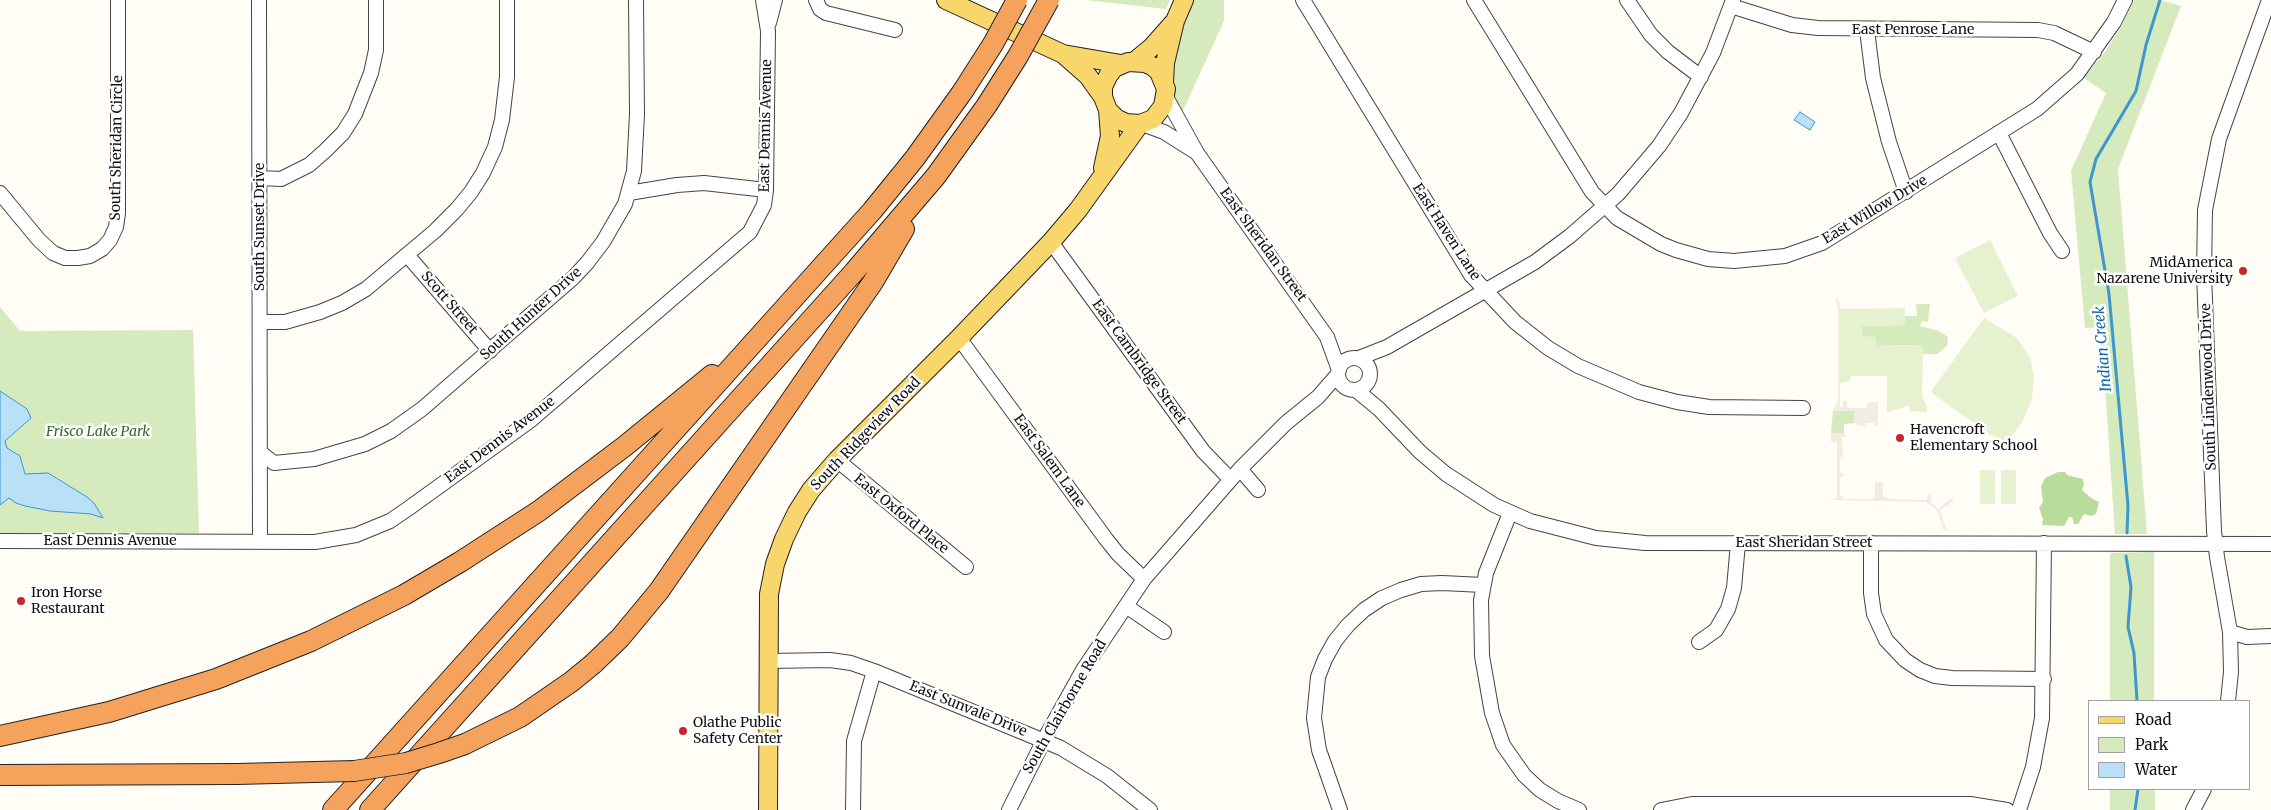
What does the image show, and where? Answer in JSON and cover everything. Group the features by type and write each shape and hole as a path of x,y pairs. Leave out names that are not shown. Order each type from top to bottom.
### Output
{"highway":[{"path":"333,810 872,211 915,158 963,91 1018,0"},
{"path":"370,810 854,272 936,176 987,105 1049,0"},
{"path":"0,776 354,771 406,763 439,754 465,744 520,717 572,682 593,664 640,614 664,583 873,282 936,176"},
{"path":"0,736 110,712 216,679 311,641 404,595 460,562 539,511 625,446 760,336"}],"main road":[{"path":"946,0 1063,54 1088,76 1118,119 1126,123 1141,124 1159,113 1165,90 1166,63 1175,21 1184,0"},
{"path":"1106,104 1103,87 1108,76 1152,47 1175,21"},
{"path":"1063,54 1152,66 1165,90"},
{"name":"South Ridgeview Road","path":"1100,178 1110,136 1106,104"},
{"name":"South Ridgeview Road","path":"768,810 769,594 775,564 797,512 811,490 837,460 959,338 1051,242 1078,210 1141,124"}],"street":[{"name":"South Sheridan Circle","path":"0,193 39,240 53,253 65,258 84,257 102,249 110,240 116,227 118,213 118,0"},
{"name":"South Sunset Drive","path":"259,0 260,542"},
{"path":"260,178 281,179 309,165 337,139 355,114 372,73 376,50 376,0"},
{"path":"261,322 285,322 298,319 342,303 366,289 408,256 457,210 483,173 494,147 502,120 506,92 507,0"},
{"name":"South Hunter Drive","path":"261,453 274,463 290,462 338,453 365,444 390,432 411,418 490,351 573,278 587,263 603,242 625,204 634,171 637,135 636,0"},
{"name":"East Dennis Avenue","path":"0,541 315,542 337,539 371,529 409,508 531,420 739,243 757,221 764,205 766,190 768,31 763,0"},
{"name":"East Dennis Avenue","path":"768,31 775,0"},
{"path":"816,0 820,9 826,13 895,30"},
{"name":"East Haven Lane","path":"1303,0 1471,275 1515,322 1548,348 1578,366 1624,387 1677,402 1709,407 1803,408"},
{"name":"East Willow Drive","path":"1474,0 1592,192 1605,206 1630,228 1668,247 1708,259 1751,260 1785,256 1822,243 2037,109 2061,90 2094,52 2114,22 2125,0"},
{"path":"1628,0 1651,35 1668,52 1702,77"},
{"name":"South Lindenwood Drive","path":"2228,700 2231,663 2230,632 2215,545 2204,274 2205,210 2219,138 2269,0"},
{"path":"1387,347 1362,389 1350,389 1338,372 1342,364 1387,347 1535,262 1570,236 1605,206 1659,146 1702,77 1732,3"},
{"name":"East Penrose Lane","path":"1732,3 1792,25 1818,28 1867,30 2038,30 2063,37 2094,52"},
{"path":"1867,30 1873,78 1889,142 1906,192"},
{"name":"East Sheridan Street","path":"1165,90 1197,153 1327,337 1338,372"},
{"name":"East Sheridan Street","path":"1141,124 1164,132 1197,153"},
{"path":"1999,133 2050,232 2062,251"},
{"path":"629,192 704,183 766,190"},
{"name":"East Cambridge Street","path":"1051,242 1204,451 1230,479"},
{"name":"Scott Street","path":"408,256 490,351"},
{"name":"East Sheridan Street","path":"1327,337 1356,358"},
{"name":"East Salem Lane","path":"959,338 1106,539 1118,554 1144,579"},
{"path":"1356,358 1364,361 1370,376"},
{"name":"South Clairborne Road","path":"1008,810 1083,670 1144,579 1230,479 1286,423 1318,397 1338,372"},
{"name":"East Sheridan Street","path":"1370,376 1379,409"},
{"name":"East Sheridan Street","path":"1350,389 1379,409 1420,452 1446,474 1494,505 1510,513 1565,532 1620,542 1738,544 1871,542 2271,544"},
{"name":"South Clairborne Road","path":"1318,397 1350,389"},
{"name":"East Oxford Place","path":"837,460 966,567"},
{"path":"1240,469 1258,490"},
{"path":"1510,513 1483,585 1481,600 1482,656 1487,694 1499,735 1509,755 1524,775 1540,790 1558,801 1579,810"},
{"path":"1871,542 1871,593 1874,614 1886,640 1904,660 1920,670 1935,676 1952,678 2044,679"},
{"path":"2019,810 2033,767 2040,734 2044,679 2044,543"},
{"path":"1699,642 1716,630 1728,610 1734,588 1738,544"},
{"path":"1340,810 1319,750 1314,718 1318,678 1325,658 1335,641 1364,610 1382,598 1401,590 1421,584 1442,582 1483,585"},
{"path":"1126,606 1164,632"},
{"path":"2230,632 2247,636 2271,636"},
{"name":"East Sunvale Drive","path":"768,661 830,660 851,663 874,671 1044,740 1107,776 1150,810"},
{"path":"852,810 854,741 874,671"},
{"path":"2193,810 2203,790"},
{"path":"1661,810 1692,804 1736,807 1970,804 2007,810"}],"green space":[{"path":"1086,0 1170,0 1166,9"},
{"path":"1192,0 1224,0 1224,21 1181,115 1170,83 1181,31"},
{"path":"2134,0 2160,0 2181,6 2118,169 2147,534 2115,534 2101,327 2085,328 2071,171 2106,93 2084,78 2120,29"},
{"path":"1990,240 2018,296 1984,313 1955,258"},
{"path":"1916,304 1930,304 1928,322 1922,321 1920,326 1939,331 1948,337 1947,346 1937,354 1923,354 1923,345 1876,346 1876,337 1862,337 1862,326 1904,325 1905,316 1917,316"},
{"name":"Frisco Lake Park","path":"0,307 20,331 193,330 199,533 0,533"},
{"path":"1905,308 1904,325 1862,326 1862,336 1876,337 1876,346 1923,345 1922,397 1927,406 1927,412 1910,411 1909,406 1887,412 1887,376 1851,376 1850,381 1840,383 1840,309"},
{"path":"1984,318 2017,338 2030,357 2034,377 2032,400 2022,422 2005,445 1933,394 1932,390"},
{"path":"1833,411 1854,411 1854,423 1844,424 1844,433 1831,433"},
{"path":"1980,470 1995,470 1995,504 1980,504"},
{"path":"2001,470 2016,470 2016,504 2001,504"},
{"path":"2058,472 2065,472 2067,475 2083,479 2082,490 2099,502 2096,514 2091,516 2084,514 2078,524 2074,524 2072,517 2069,517 2064,526 2042,525 2043,519 2039,508 2043,502 2041,487 2045,478"},
{"path":"2154,552 2154,700 2110,700 2110,553"},
{"path":"2110,790 2155,790 2155,810 2110,810"}],"shaded area":[{"path":"1838,298 1840,305 1840,406 1843,408 1843,401 1847,401 1847,408 1866,408 1868,402 1878,402 1878,425 1876,426 1874,423 1866,423 1866,426 1857,426 1857,423 1854,423 1854,411 1833,411 1838,401 1838,310 1836,300"},
{"path":"1831,433 1844,433 1846,437 1842,437 1843,456 1840,458 1840,471 1845,476 1840,477 1840,496 1843,496 1843,499 1872,499 1875,496 1875,482 1883,482 1883,496 1892,499 1927,500 1927,495 1931,495 1931,502 1939,509 1949,499 1953,499 1940,511 1947,531 1943,529 1937,510 1926,502 1831,500 1837,496 1837,442 1831,442"}],"water":[{"path":"1800,112 1815,122 1810,130 1794,120"},
{"path":"0,391 27,409 31,418 5,441 7,448 20,456 25,474 48,473 87,497 94,503 103,518 91,514 50,511 25,506 9,498 0,505"}],"waterway":[{"name":"Indian Creek","path":"2127,533 2128,506 2109,294 2090,182 2096,159 2136,91 2146,45 2160,0"},
{"name":"Indian Creek","path":"2126,556 2131,587 2128,627 2134,653 2137,700"},
{"name":"Indian Creek","path":"2135,810 2138,790"}],"place":[{"name":"MidAmerica Nazarene University","path":"2243,271"},
{"name":"Havencroft Elementary School","path":"1900,438"},
{"name":"Iron Horse Restaurant","path":"21,601"},
{"name":"Olathe Public Safety Center","path":"683,731"}]}
